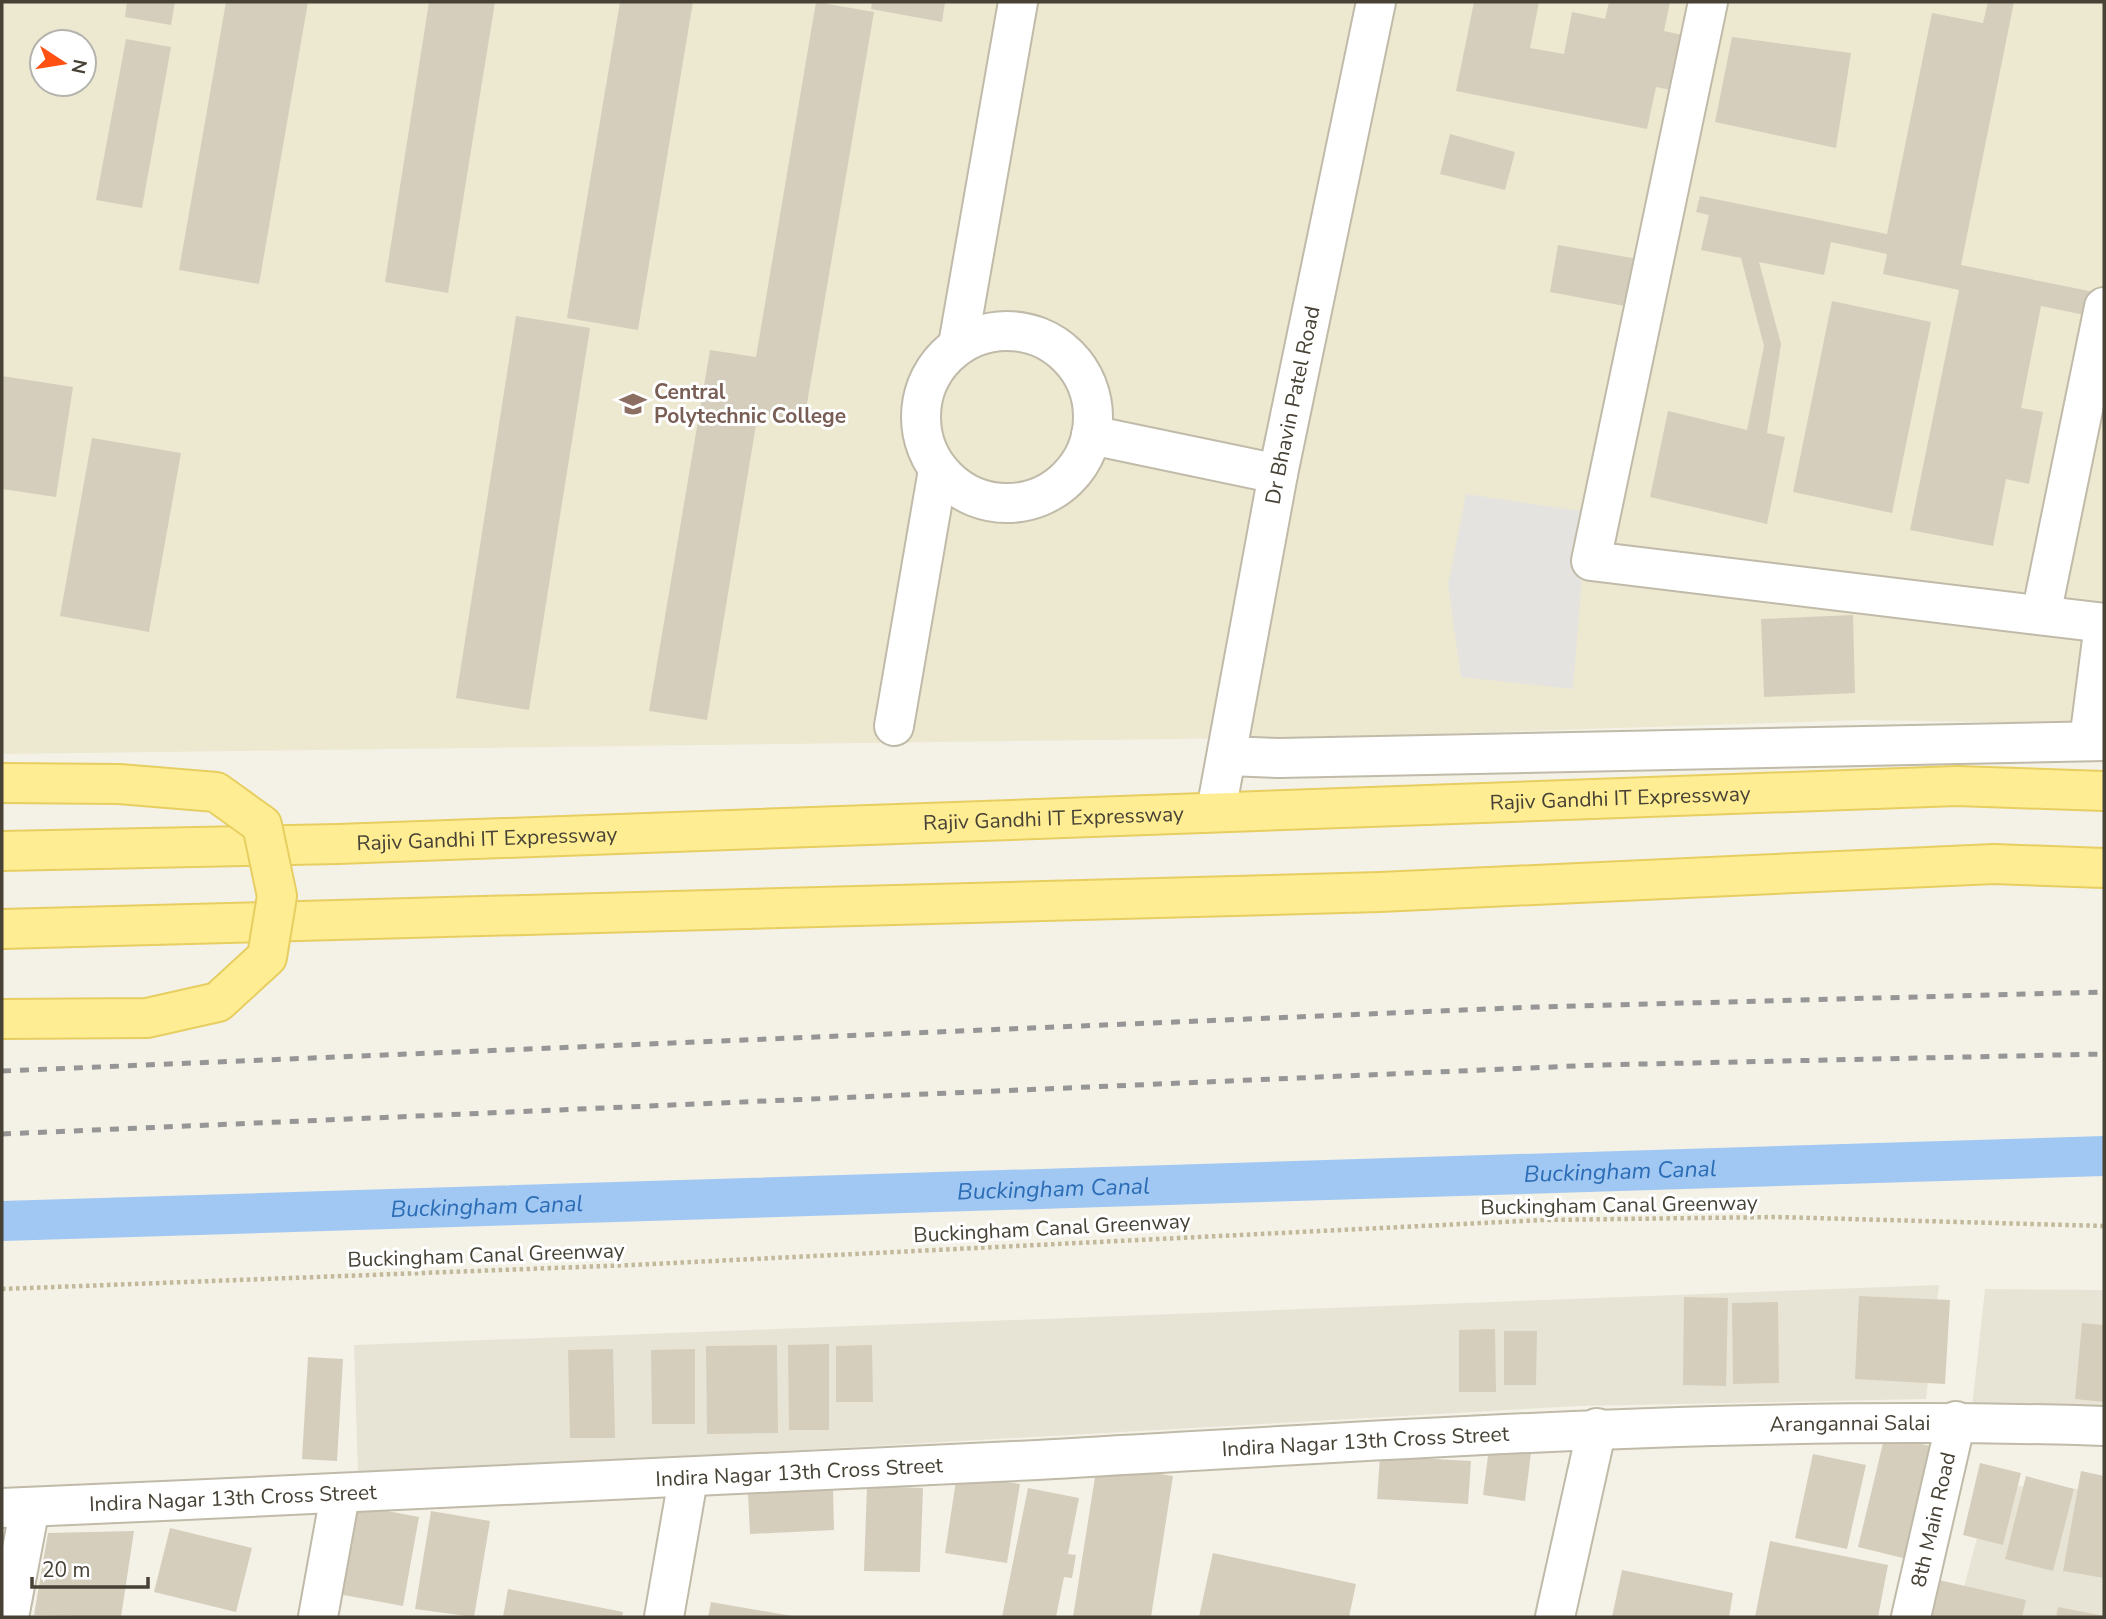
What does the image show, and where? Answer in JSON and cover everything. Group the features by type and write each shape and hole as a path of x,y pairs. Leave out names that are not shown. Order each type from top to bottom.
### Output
{"main road":[{"path":"2,783 119,784 216,792 262,825 277,896 267,957 218,1002 147,1018 2,1019"},
{"name":"Rajiv Gandhi IT Expressway","path":"2,851 338,844 1956,786 2104,791"},
{"path":"2,929 1380,892 1994,864 2104,869"}],"street":[{"path":"958,345 1018,2"},
{"name":"Dr Bhavin Patel Road","path":"1216,811 1278,474 1376,2"},
{"path":"1227,756 1279,758 2097,741 2104,624 1591,561 1708,2"},
{"path":"2041,615 2104,307"},
{"path":"1006,330 1032,333 1055,345 1074,362 1087,384 1093,409 1091,435 1081,461 1063,482 1040,497 1012,504 984,501 959,489 938,470 925,445 920,417 925,389 938,365 958,345 981,334 1006,330"},
{"path":"1091,435 1278,474"},
{"path":"894,726 938,470"},
{"name":"Arangannai Salai","path":"1597,1428 1956,1421 2104,1426"},
{"name":"8th Main Road","path":"1911,1617 1956,1421"},
{"path":"1555,1617 1597,1428"},
{"name":"Indira Nagar 13th Cross Street","path":"16,1508 688,1479 1597,1428"},
{"path":"664,1617 688,1479"},
{"path":"318,1617 340,1495"},
{"path":"9,1617 16,1508"}],"path":[{"name":"Buckingham Canal Greenway","path":"2,1289 632,1265 1543,1220 1777,1217 2104,1226"}],"shaded area":[{"path":"2,2 2104,2 2104,724 1863,720 1338,737 2,754"},
{"path":"1466,494 1587,512 1573,689 1461,677 1448,585"},
{"path":"1939,1285 1926,1399 1579,1406 696,1456 358,1472 354,1345"},
{"path":"1985,1289 2104,1290 2104,1412 1972,1407"},
{"path":"1991,1485 2104,1490 2104,1617 1956,1617"}],"building":[{"path":"127,2 175,2 171,25 125,17"},
{"path":"226,2 308,2 259,284 179,270"},
{"path":"429,2 495,2 448,293 385,282"},
{"path":"620,2 693,2 638,330 567,318"},
{"path":"816,2 874,12 804,421 758,413 707,720 649,711 710,350 756,357"},
{"path":"872,2 945,2 942,22 871,9"},
{"path":"1474,2 1539,2 1530,48 1564,54 1572,12 1605,19 1609,2 1670,2 1664,31 1687,36 1676,91 1656,87 1647,129 1456,91"},
{"path":"1988,2 2014,2 1961,265 2104,294 2104,319 2041,306 2021,408 2043,412 2029,484 2006,479 1993,546 1910,530 1959,290 1883,274 1887,254 1831,242 1824,275 1759,262 1781,344 1767,433 1785,437 1767,524 1650,497 1668,411 1747,430 1764,346 1741,258 1701,250 1709,215 1696,212 1700,196 1887,234 1932,13 1983,23"},
{"path":"1732,37 1851,53 1836,148 1715,122"},
{"path":"126,39 171,47 142,208 96,200"},
{"path":"1450,134 1515,152 1505,190 1440,174"},
{"path":"1558,245 1638,259 1630,307 1550,292"},
{"path":"1832,301 1931,322 1892,513 1793,492"},
{"path":"516,316 590,328 529,710 456,698"},
{"path":"2,376 73,387 56,497 2,489"},
{"path":"92,438 181,453 149,632 60,616"},
{"path":"1853,615 1855,693 1764,697 1761,619"},
{"path":"1859,1296 1950,1300 1945,1384 1855,1379"},
{"path":"1684,1297 1728,1298 1726,1386 1683,1385"},
{"path":"1778,1302 1779,1383 1733,1384 1732,1303"},
{"path":"2082,1323 2104,1325 2104,1402 2075,1399"},
{"path":"1495,1329 1496,1392 1459,1392 1459,1330"},
{"path":"1504,1331 1537,1331 1536,1385 1504,1385"},
{"path":"829,1344 829,1430 789,1430 788,1345"},
{"path":"777,1345 778,1433 707,1434 706,1346"},
{"path":"872,1345 873,1402 836,1402 836,1346"},
{"path":"613,1349 615,1438 570,1438 568,1350"},
{"path":"695,1349 695,1424 652,1424 651,1350"},
{"path":"308,1357 343,1359 337,1461 302,1459"},
{"path":"1885,1435 1938,1448 1911,1560 1858,1547"},
{"path":"1489,1448 1531,1453 1525,1501 1483,1495"},
{"path":"1813,1454 1866,1465 1847,1549 1795,1538"},
{"path":"1380,1456 1471,1461 1468,1504 1377,1499"},
{"path":"1980,1463 2021,1473 2003,1545 1963,1535"},
{"path":"1097,1464 1173,1476 1151,1617 1073,1617"},
{"path":"2081,1471 2104,1476 2104,1578 2063,1571"},
{"path":"957,1474 1020,1484 1007,1563 945,1553"},
{"path":"2026,1476 2074,1489 2053,1571 2005,1559"},
{"path":"867,1486 923,1488 920,1572 864,1571"},
{"path":"833,1488 834,1530 750,1534 748,1492"},
{"path":"1028,1488 1079,1498 1068,1554 1076,1555 1072,1578 1064,1577 1056,1617 1002,1617"},
{"path":"350,1504 419,1517 403,1606 333,1593"},
{"path":"431,1511 490,1521 474,1617 415,1609"},
{"path":"170,1528 252,1548 236,1612 154,1592"},
{"path":"134,1531 121,1617 34,1615 48,1533"},
{"path":"1770,1541 1888,1565 1878,1617 1755,1617"},
{"path":"1213,1553 1356,1584 1349,1617 1199,1617"},
{"path":"1622,1570 1733,1593 1729,1617 1612,1617"},
{"path":"1939,1580 2026,1600 2022,1617 1931,1617"},
{"path":"508,1589 623,1612 622,1617 503,1617"},
{"path":"711,1602 792,1616 792,1617 708,1617"},
{"path":"2058,1607 2104,1616 2104,1617 2056,1617"}],"waterway":[{"name":"Buckingham Canal","path":"2,1221 2104,1156"}],"railway":[{"path":"2,1071 1536,1007 2104,992"},
{"path":"2,1134 1598,1065 2104,1054"}],"place":[{"name":"Central Polytechnic College","path":"633,404"}]}
